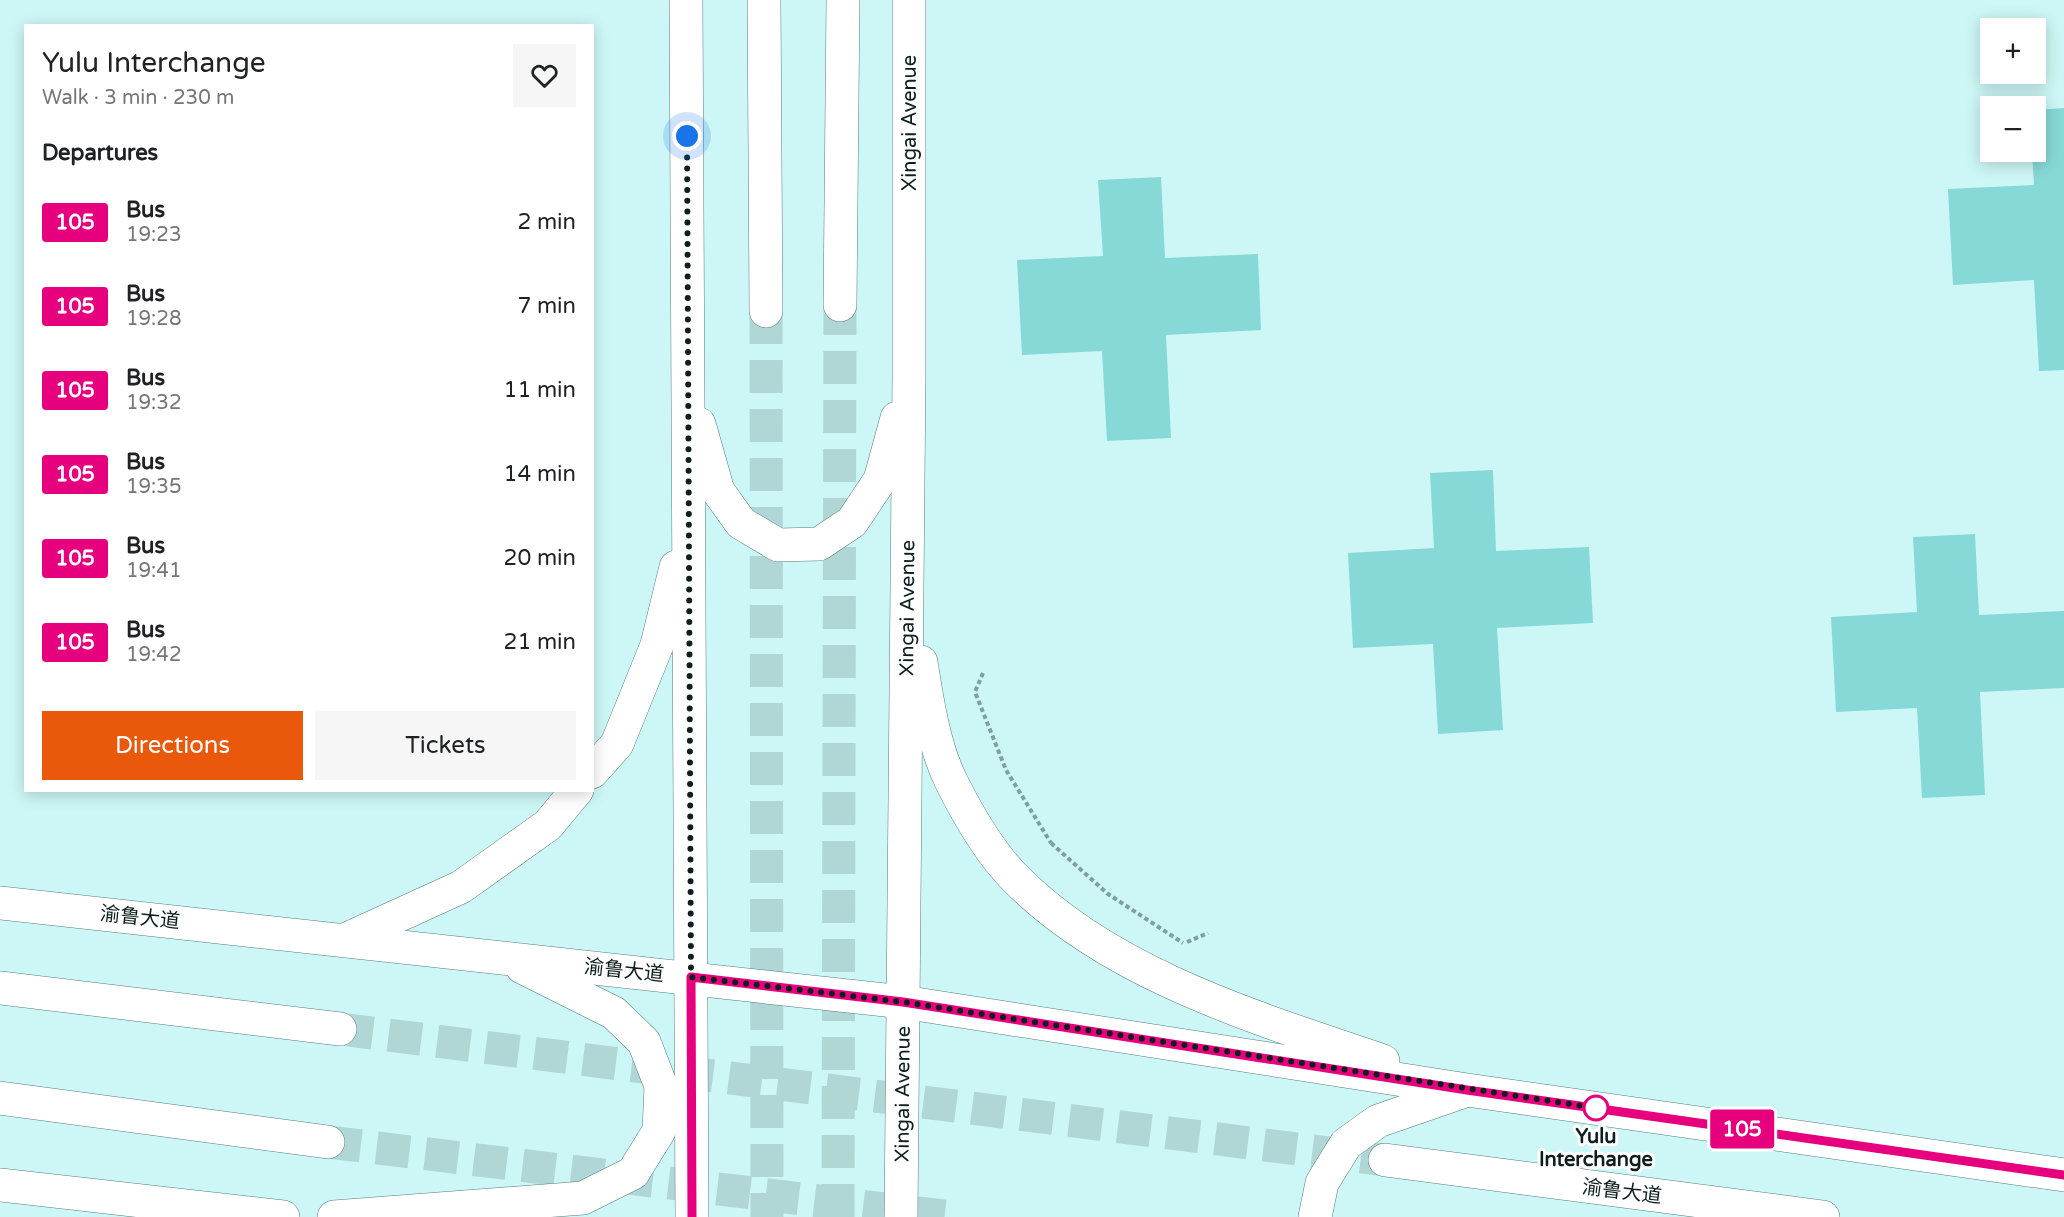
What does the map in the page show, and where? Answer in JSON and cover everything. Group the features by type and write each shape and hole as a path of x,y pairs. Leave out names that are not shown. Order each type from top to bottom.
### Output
{"main road":[{"path":"686,0 692,1217"},
{"path":"764,0 766,311"},
{"path":"840,305 843,0"},
{"name":"Xingai Avenue","path":"902,1217 909,377 909,0"},
{"path":"688,385 718,490 741,523 778,545 819,544 852,522 880,480 909,377"},
{"path":"594,770 617,744 657,645 688,516"},
{"path":"907,586 930,712 950,779 978,828 1012,875 1063,919 1168,980 1255,1017 1467,1090"},
{"path":"348,939 460,887 548,825 575,792"},
{"name":"渝鲁大道","path":"0,903 348,939 903,1002 1467,1090 2064,1175"},
{"path":"334,1217 583,1198 633,1173 659,1131 661,1086 644,1042 614,1013 502,956"},
{"path":"0,988 340,1029"},
{"path":"1315,1217 1322,1183 1346,1144 1378,1121 1467,1090"},
{"path":"0,1098 328,1142"},
{"name":"渝鲁大道","path":"1385,1160 1823,1217"},
{"path":"0,1185 283,1217"}],"path":[{"path":"983,673 975,692 1006,770 1051,843 1107,894 1183,943 1208,933"}],"building":[{"path":"2064,108 2064,370 2039,371 2034,280 1953,285 1948,189 2034,185 2033,162 2046,162 2046,109"},
{"path":"1161,177 1165,258 1258,254 1261,330 1166,335 1171,438 1107,441 1102,351 1022,355 1017,260 1103,256 1098,180"},
{"path":"1493,470 1496,551 1589,547 1593,623 1497,628 1503,730 1438,734 1433,644 1353,648 1348,553 1434,548 1430,473"},
{"path":"1975,534 1979,615 2064,611 2064,688 1980,692 1985,795 1922,798 1917,708 1836,712 1831,617 1917,612 1913,537"}],"tunnel":[{"path":"838,1217 840,305"},
{"path":"766,311 767,1217"},
{"path":"340,1029 1385,1160"},
{"path":"328,1142 952,1217"}],"bus line":[{"name":"105","path":"692,1217 691,977 903,1002 1467,1090 2064,1175"}],"place":[{"name":"Yulu Interchange","path":"1596,1108"}],"route":[{"path":"687,136 691,977 903,1002 1596,1108"}]}
